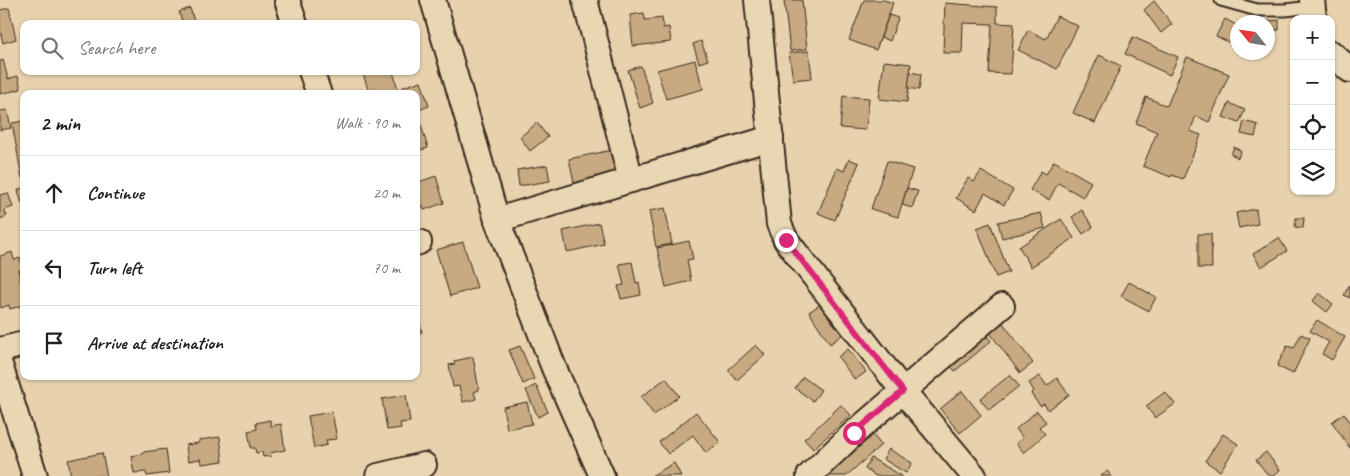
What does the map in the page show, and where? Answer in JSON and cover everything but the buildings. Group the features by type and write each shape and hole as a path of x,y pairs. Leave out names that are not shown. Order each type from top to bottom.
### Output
{"street":[{"path":"288,0 295,20"},
{"path":"434,0 497,220 554,368 602,476"},
{"path":"585,0 631,180"},
{"path":"758,0 778,224 786,240 903,391 974,476"},
{"path":"1335,57 1350,70"},
{"path":"312,75 318,90"},
{"path":"497,220 770,138"},
{"path":"808,476 854,433 1002,306"},
{"path":"0,350 20,345"},
{"path":"0,365 35,476"},
{"path":"378,476 424,466"}],"lane":[{"path":"1221,0 1258,10 1313,9"}],"route":[{"path":"786,240 903,391 854,433"}]}
